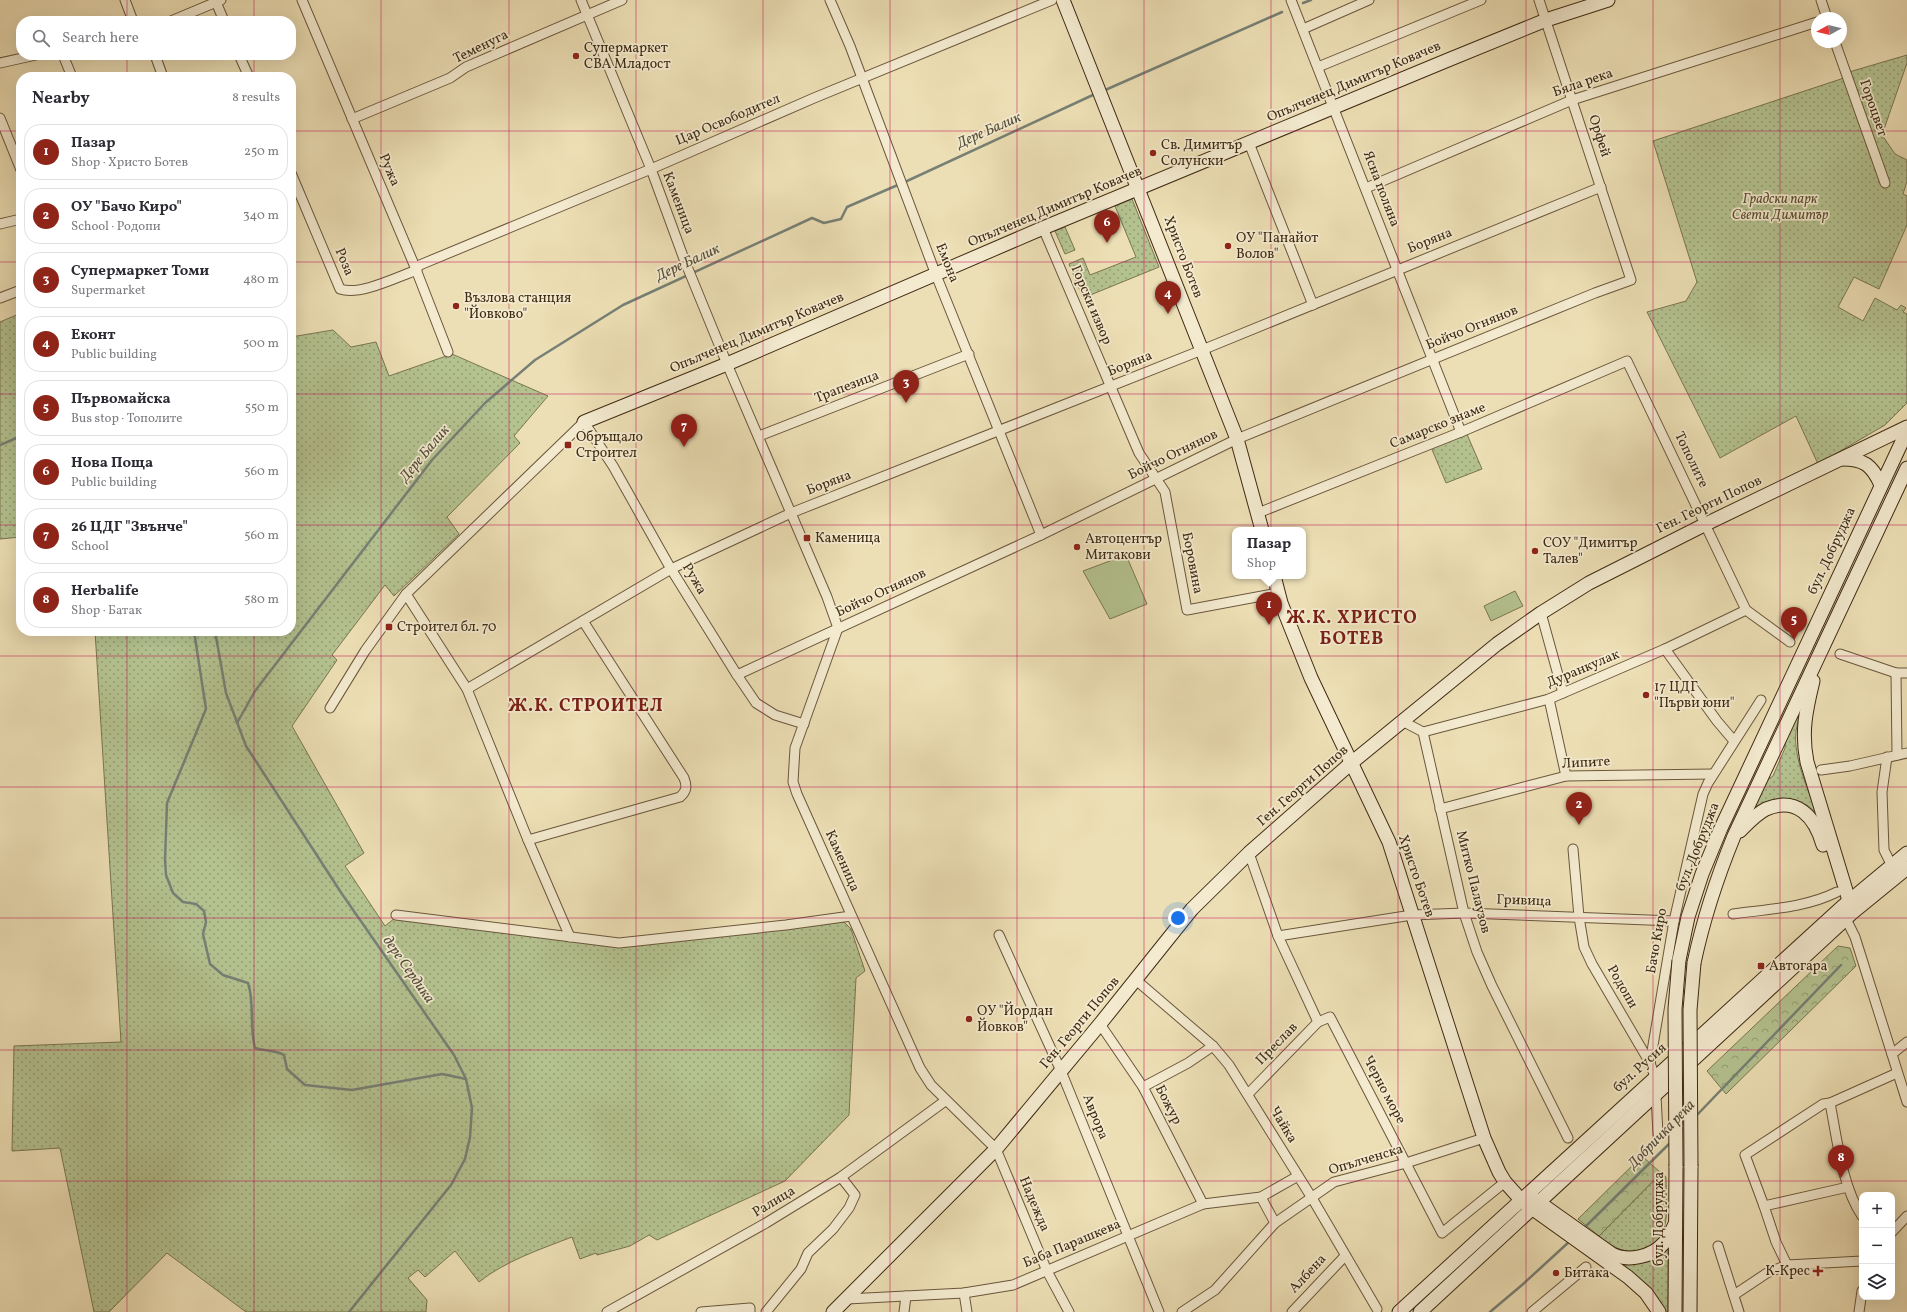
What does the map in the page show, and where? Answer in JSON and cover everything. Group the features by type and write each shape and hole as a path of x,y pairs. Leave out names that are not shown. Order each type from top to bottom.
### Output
{"main road":[{"name":"Христо Ботев","path":"1063,0 1140,189 1237,439 1261,527"},
{"name":"Опълченец Димитър Ковачев","path":"584,422 727,364 1043,228 1546,20 1608,0"},
{"name":"Ген. Георги Попов","path":"833,1312 996,1149 1136,980 1192,909 1249,853 1350,764 1404,722 1497,644 1541,613 1588,583 1907,426"},
{"name":"бул. Добруджа","path":"1675,1312 1675,1009 1679,960 1688,916 1702,874 1721,828 1907,431"},
{"path":"1840,459 1854,459 1866,464 1875,472 1881,485"},
{"name":"бул. Добруджа","path":"1690,1312 1690,1010 1694,963 1702,922 1716,880 1734,836 1907,468"},
{"name":"Христо Ботев","path":"1275,579 1278,592 1311,678 1350,764 1389,842 1484,1138 1508,1186 1536,1206"},
{"path":"1820,652 1806,709 1803,727 1803,743 1807,762 1840,871 1847,910"},
{"path":"1734,836 1752,818 1765,810 1776,806 1788,806 1808,814 1816,826 1837,892 1847,910"},
{"name":"бул. Русия","path":"1420,1312 1657,1093 1847,910 1877,878 1907,853"},
{"name":"бул. Русия","path":"1400,1312 1655,1077 1847,910 1907,868"},
{"path":"1840,871 1852,883 1864,883 1877,878"},
{"path":"1552,1191 1550,1204 1570,1231"},
{"path":"1536,1206 1560,1218"},
{"path":"1536,1206 1583,1240 1635,1282 1646,1293 1659,1312"},
{"path":"1583,1240 1617,1256 1632,1259 1657,1249 1664,1243 1675,1224"}],"street":[{"path":"126,0 131,16"},
{"name":"Ружа","path":"302,0 416,269 448,352"},
{"name":"Каменица","path":"581,0 651,169 684,259 727,364 827,597 838,628 795,748 793,782 851,916 920,1068 930,1085 996,1149"},
{"name":"Теменуга","path":"352,119 450,78 466,67 622,0"},
{"name":"Емона","path":"830,0 862,79 936,275 1041,535"},
{"name":"Цар Освободител","path":"416,269 651,169 715,140 1052,0"},
{"name":"Ясна поляна","path":"1291,0 1461,432"},
{"path":"1303,30 1369,0"},
{"path":"1318,67 1481,0"},
{"name":"Орфей","path":"1539,0 1631,280"},
{"path":"1821,0 1825,12"},
{"path":"180,16 204,3 218,1 222,16"},
{"name":"Бяла река","path":"1366,188 1572,100 1811,24"},
{"name":"Гороцвет","path":"1837,48 1885,183"},
{"path":"0,63 16,59"},
{"path":"65,60 70,72"},
{"path":"156,60 161,72"},
{"path":"242,60 247,72"},
{"path":"0,118 16,158"},
{"path":"1249,143 1313,305"},
{"name":"Роза","path":"296,185 340,289 346,291 359,290 416,269"},
{"name":"Боряна","path":"467,689 671,569 791,513 1202,350 1601,187"},
{"path":"0,224 16,220"},
{"name":"Горски извор","path":"1043,228 1139,453 1157,478"},
{"name":"Бойчо Огнянов","path":"737,675 1041,535 1237,439 1432,359 1631,280"},
{"path":"0,298 16,292"},
{"name":"Трапезица","path":"759,436 968,354"},
{"name":"Самарско знаме","path":"1258,512 1461,432 1627,361"},
{"name":"Тополите","path":"1627,361 1746,610 1790,642"},
{"path":"330,708 365,651 406,594 584,422"},
{"name":"Ружа","path":"584,422 613,466 671,569 756,703 775,715 804,724"},
{"name":"Боровина","path":"1157,478 1165,492 1187,610 1278,592"},
{"path":"406,594 467,689 528,840 570,937"},
{"name":"Дуранкулак","path":"1423,732 1550,699 1665,649 1746,610"},
{"path":"1541,613 1563,693"},
{"path":"528,840 680,797 685,792 686,786 684,778 583,621"},
{"path":"1665,649 1717,721 1734,741"},
{"path":"1840,654 1896,673 1907,673"},
{"path":"1896,673 1897,755"},
{"path":"1550,699 1566,776"},
{"name":"Бачо Киро","path":"1650,1063 1674,921 1700,804 1708,784 1761,700"},
{"path":"1404,722 1423,732"},
{"name":"Митко Палаузов","path":"1423,732 1464,913 1477,952 1492,986 1568,1138"},
{"path":"1821,770 1850,766 1907,753"},
{"path":"1887,757 1882,792 1884,850 1892,866"},
{"name":"Липите","path":"1440,809 1566,776 1714,774"},
{"name":"Родопи","path":"1573,849 1578,917 1584,947 1592,964 1650,1063 1655,1077 1657,1093 1658,1134"},
{"path":"1249,853 1278,936 1318,1022"},
{"path":"1733,914 1801,904 1822,899 1837,892"},
{"path":"1847,910 1907,1102"},
{"name":"Гривица","path":"1278,936 1412,915 1464,913 1674,921"},
{"path":"396,914 619,942 786,925 851,916"},
{"name":"Аврора","path":"999,936 1061,1071 1158,1312"},
{"name":"Чайка","path":"1136,980 1214,1046 1248,1094 1377,1308"},
{"name":"Преслав","path":"1248,1094 1318,1022 1330,1017"},
{"name":"Черно море","path":"1330,1017 1442,1233 1508,1186"},
{"name":"Божур","path":"1100,1024 1143,1087 1202,1204"},
{"path":"1892,1054 1907,1042"},
{"path":"1143,1087 1188,1063 1214,1046"},
{"path":"1788,1265 1776,1242 1745,1155 1823,1104 1830,1103 1898,1073"},
{"name":"Ралица","path":"614,1310 766,1223 841,1177 945,1100"},
{"path":"1830,1103 1848,1187 1854,1204 1859,1212"},
{"name":"Опълченска","path":"1182,1312 1215,1290 1275,1223 1334,1182 1406,1163 1484,1138"},
{"name":"Надежда","path":"996,1149 1047,1271 1069,1312"},
{"name":"Баба Парашкева","path":"847,1299 964,1293 1013,1285 1202,1204 1260,1197 1298,1176"},
{"path":"766,1312 801,1269 808,1253 833,1229 849,1208 855,1195 841,1177"},
{"path":"1764,1206 1848,1187"},
{"path":"1260,1197 1275,1223"},
{"path":"1895,1229 1907,1216"},
{"path":"1718,1246 1739,1312"},
{"name":"Албена","path":"1292,1312 1345,1256"},
{"path":"1734,1295 1767,1273 1788,1265 1859,1261"},
{"path":"1537,1311 1586,1267"},
{"path":"964,1293 967,1312"},
{"path":"904,1312 906,1296"},
{"path":"1859,1312 1861,1300"},
{"path":"701,1312 750,1310"}],"green space":[{"name":"Градски парк Свети Димитър","path":"1907,55 1907,63 1882,135 1895,154 1907,160 1907,181 1903,194 1907,196 1907,225 1879,289 1854,277 1838,307 1863,321 1875,298 1897,310 1901,305 1906,308 1903,312 1907,314 1907,403 1885,425 1818,464 1796,416 1720,458 1647,312 1686,301 1697,282 1653,141 1841,79 1849,72"},
{"path":"1132,199 1159,267 1083,298 1069,264 1083,258 1090,275 1136,257 1115,206"},
{"path":"1065,227 1075,250 1065,254 1055,231"},
{"path":"16,315 16,537 0,539 0,322"},
{"path":"333,330 351,347 376,342 389,376 452,354 548,396 514,436 520,443 447,517 459,534 394,596 385,585 332,655 337,660 292,726 364,853 345,866 385,926 395,918 619,946 844,922 851,929 865,971 856,978 849,1115 785,1181 657,1240 649,1235 630,1246 597,1255 596,1253 580,1259 572,1237 512,1262 479,1282 455,1251 425,1277 418,1270 408,1278 427,1300 426,1312 246,1312 167,1253 109,1312 94,1312 60,1148 12,1151 14,1046 121,1042 95,636 296,636 296,336"},
{"path":"1466,432 1482,469 1446,483 1431,447"},
{"path":"1126,555 1147,604 1110,619 1083,571"},
{"path":"1515,591 1523,606 1491,621 1484,606"},
{"path":"1804,698 1796,731 1797,752 1802,773 1816,813 1807,805 1799,802 1749,816 1767,780 1773,776 1785,748 1785,740"},
{"path":"1838,946 1850,948 1856,966 1726,1094 1707,1071"},
{"path":"1642,1156 1661,1173 1599,1236 1578,1219"},
{"path":"1661,1173 1666,1177 1667,1210 1663,1231 1658,1239 1651,1246 1640,1250 1628,1251 1618,1249 1599,1236"},
{"path":"1668,1246 1668,1312 1664,1312 1618,1263"}],"waterway":[{"name":"Дере Балик","path":"1303,3 1311,0"},
{"name":"Дере Балик","path":"1103,91 1282,12"},
{"name":"Дере Балик","path":"237,723 255,691 432,460 485,403 535,360 623,305 812,218 824,223 841,219 847,207 907,181 1095,94"},
{"name":"дере Сердика","path":"0,445 16,438"},
{"path":"195,636 206,709 167,803 165,860 166,875 173,893 183,902 196,904 204,911 206,922 203,934 210,964 223,975 248,983 251,999 252,1032 255,1048 277,1052 284,1055 287,1069 305,1085 352,1090 442,1074 466,1079"},
{"name":"дере Сердика","path":"216,636 226,693 246,746 342,894 454,1055 466,1079 472,1108 470,1137 465,1159 451,1185 349,1312"},
{"name":"Добричка река","path":"1696,1116 1841,965"},
{"name":"Добричка река","path":"1583,1229 1672,1141"},
{"name":"Добричка река","path":"1490,1312 1570,1241"}],"place":[{"name":"Супермаркет CBA Младост","path":"576,56"},
{"name":"Св. Димитър Солунски","path":"1153,153"},
{"name":"Нова Поща","path":"1107,243"},
{"name":"ОУ \"Панайот Волов\"","path":"1228,246"},
{"name":"Възлова станция \"Йовково\"","path":"456,306"},
{"name":"Еконт","path":"1168,314"},
{"name":"Супермаркет Томи","path":"906,403"},
{"name":"Обръщало Строител","path":"568,445"},
{"name":"26 ЦДГ \"Звънче\"","path":"684,447"},
{"name":"Каменица","path":"807,538"},
{"name":"Автоцентър Митакови","path":"1077,547"},
{"name":"СОУ \"Димитър Талев\"","path":"1535,551"},
{"name":"Пазар","path":"1269,625"},
{"name":"Строител бл. 70","path":"389,627"},
{"name":"Първомайска","path":"1794,640"},
{"name":"17 ЦДГ \"Първи юни\"","path":"1646,695"},
{"name":"ОУ \"Бачо Киро\"","path":"1579,825"},
{"name":"Aвтогара","path":"1761,966"},
{"name":"ОУ \"Йордан Йовков\"","path":"969,1019"},
{"name":"Herbalife","path":"1841,1178"},
{"name":"К-Крес","path":"1818,1271"},
{"name":"Битака","path":"1556,1273"}],"district":[{"name":"Ж.К. ХРИСТО БОТЕВ","path":"1352,628"},
{"name":"Ж.К. СТРОИТЕЛ","path":"586,706"}]}
